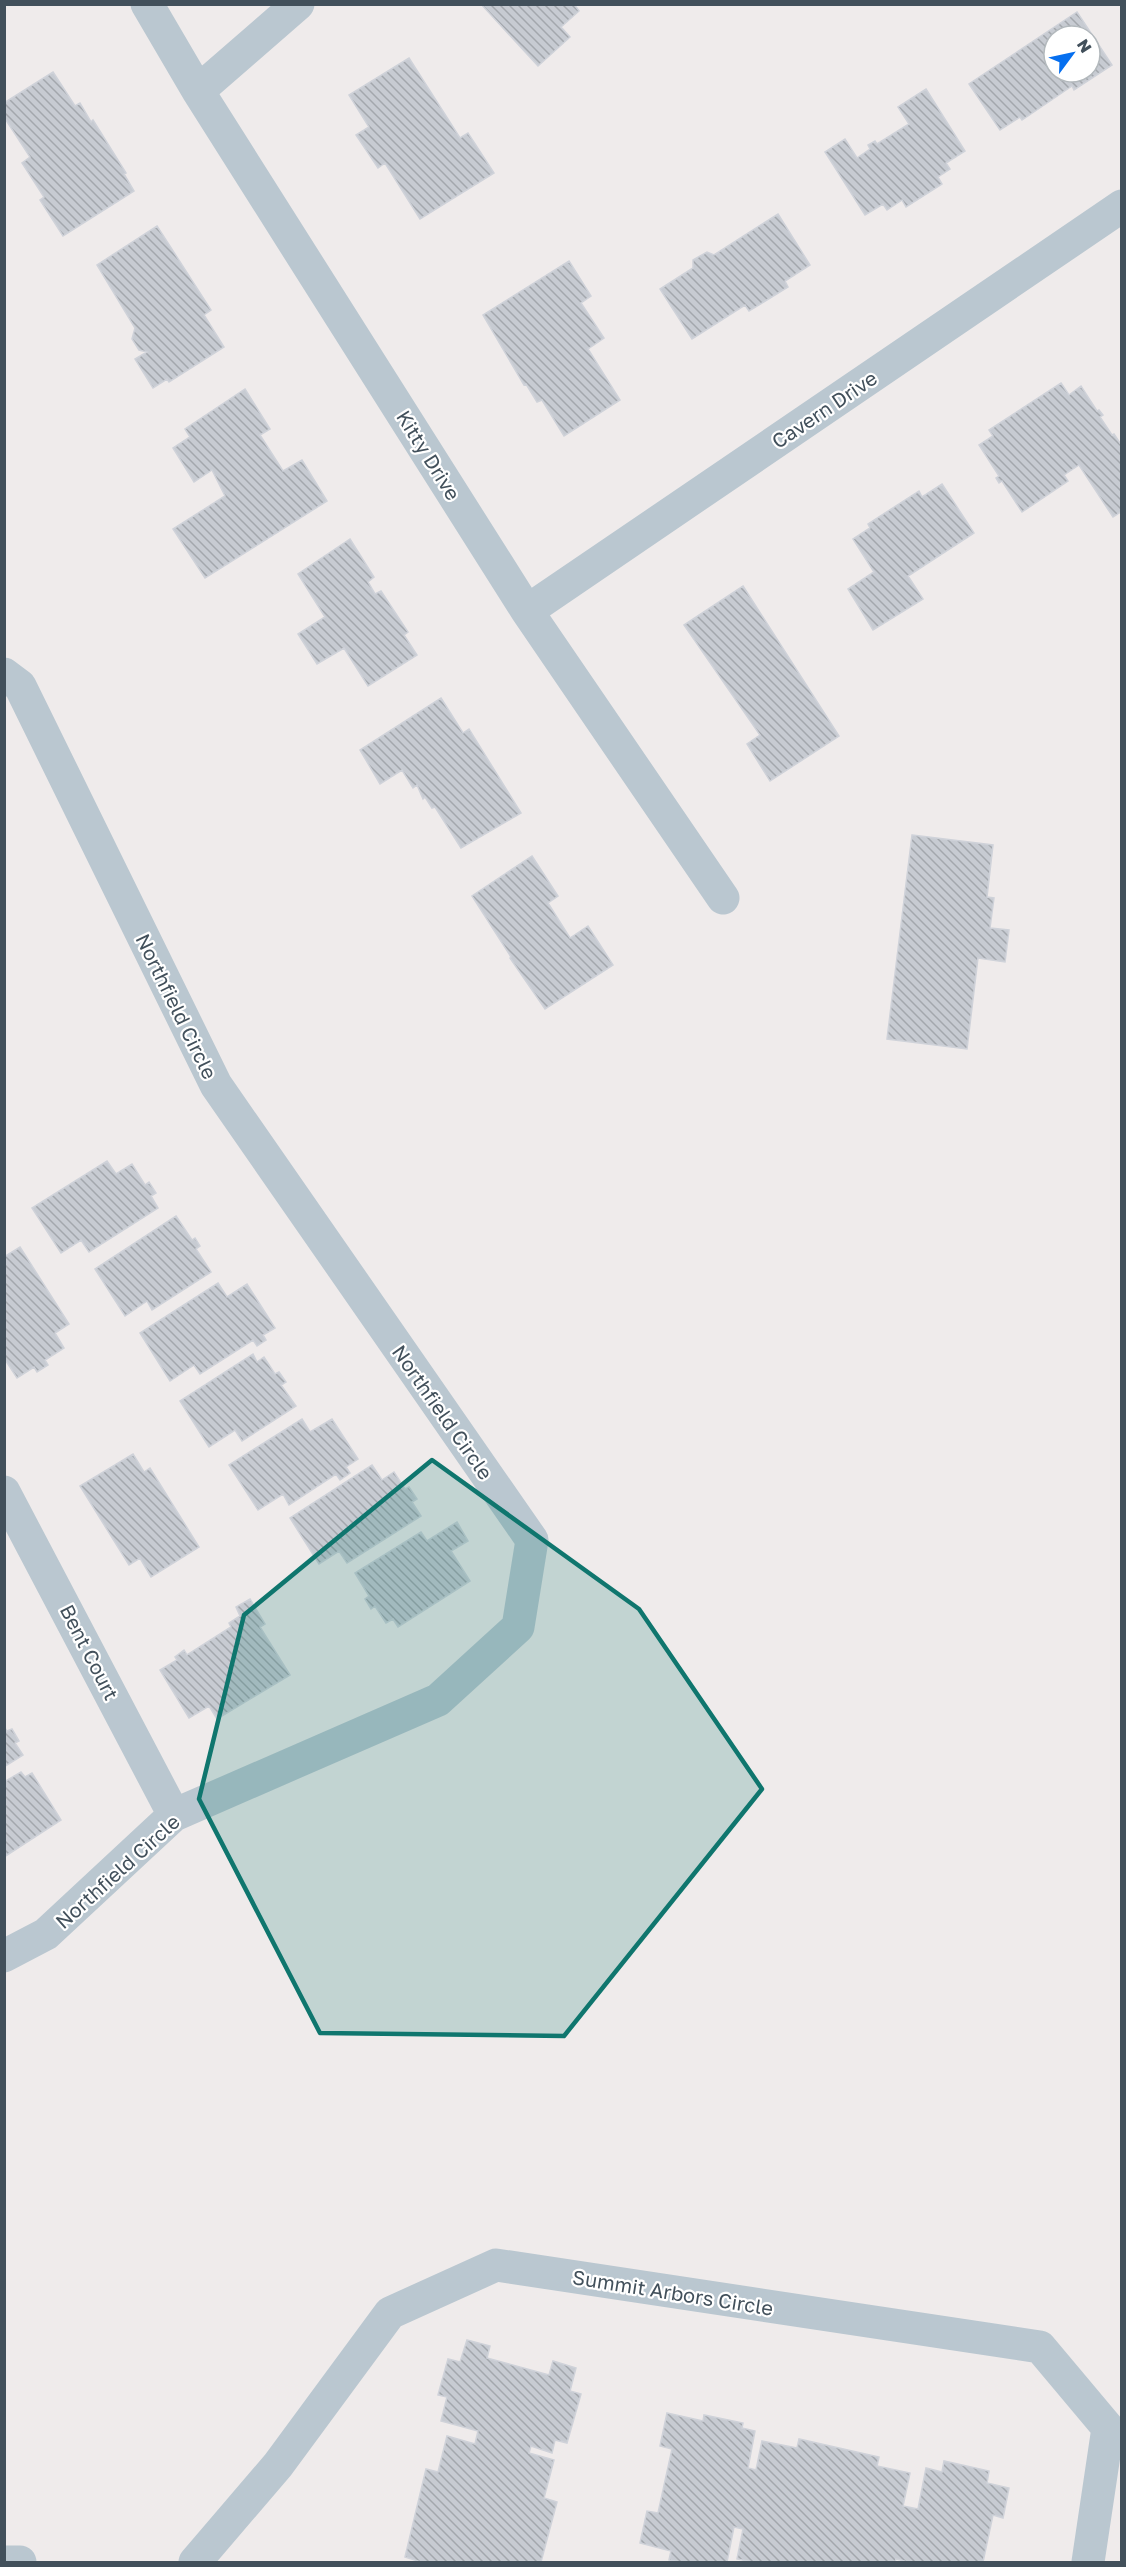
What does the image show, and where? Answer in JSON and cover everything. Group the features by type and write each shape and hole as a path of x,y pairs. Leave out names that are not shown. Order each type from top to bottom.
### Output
{"street":[{"name":"Kitty Drive","path":"147,4 198,90 527,611 723,898"},
{"path":"198,90 298,4"},
{"name":"Cavern Drive","path":"527,611 1122,206"},
{"name":"Northfield Circle","path":"4,674 20,686 216,1085 532,1540 518,1627 438,1700 174,1815 46,1934 4,1956"},
{"name":"Bent Court","path":"4,1492 174,1815"},
{"name":"Summit Arbors Circle","path":"195,2562 278,2465 390,2313 496,2265 1040,2347 1108,2428 1088,2562"},
{"path":"4,2562 20,2562"}],"highlighted area":[{"path":"432,1460 639,1609 762,1789 564,2036 320,2033 199,1799 244,1615"}],"building":[{"path":"481,4 574,4 579,11 561,27 570,37 538,66"},
{"path":"1077,12 1085,24 1059,24"},
{"path":"1042,35 1042,84 1083,84 1074,90 1072,86 1022,120 1020,117 1000,130 969,84"},
{"path":"1102,50 1112,65 1102,72"},
{"path":"409,58 460,138 468,133 494,173 420,219 385,163 378,168 356,135 369,127 349,95"},
{"path":"53,72 75,106 80,103 91,122 93,120 126,173 124,174 134,191 63,236 40,200 44,197 22,163 30,157 4,117 4,103"},
{"path":"926,89 965,151 946,163 950,169 938,177 942,184 906,207 902,200 887,210 883,204 865,215 825,152 845,139 857,158 870,149 868,145 875,141 877,144 909,124 898,107"},
{"path":"778,214 810,265 785,281 788,287 749,311 745,305 692,339 660,289 693,268 693,260 707,252 714,255"},
{"path":"157,226 211,310 204,315 224,347 169,382 167,379 153,388 135,359 147,352 139,350 132,339 135,328 97,265"},
{"path":"569,261 591,296 581,303 604,338 588,349 620,400 564,436 542,400 537,402 526,384 524,385 483,315"},
{"path":"1061,383 1069,395 1081,386 1097,411 1099,410 1103,415 1100,417 1112,435 1114,434 1122,446 1122,511 1113,517 1079,465 1064,475 1068,481 1022,512 1002,481 999,483 996,478 999,476 979,445 993,436 989,430"},
{"path":"245,389 270,429 260,435 283,471 302,460 327,501 205,578 173,529 225,496 212,470 194,482 173,448 190,437 185,429"},
{"path":"942,484 974,533 908,576 923,599 873,630 848,589 874,572 853,539 870,528 868,524 919,491 922,497"},
{"path":"350,539 374,577 368,582 375,594 381,591 408,632 404,635 417,655 368,686 344,648 317,664 298,634 325,617 298,574"},
{"path":"743,586 839,736 770,781 747,744 760,735 684,625"},
{"path":"441,698 463,733 469,729 521,813 461,848 435,807 432,808 425,797 423,799 417,785 413,788 402,770 380,784 360,750"},
{"path":"912,835 993,845 987,897 994,898 990,928 1009,930 1005,962 978,958 967,1049 887,1039"},
{"path":"532,856 558,896 548,903 570,938 588,926 613,965 545,1009 472,896"},
{"path":"107,1161 116,1174 132,1164 145,1185 149,1182 156,1193 151,1196 158,1208 89,1252 81,1240 61,1253 32,1208"},
{"path":"176,1216 192,1240 195,1238 200,1246 196,1249 211,1272 152,1310 147,1301 125,1316 95,1269"},
{"path":"20,1247 69,1324 55,1333 64,1348 45,1360 48,1365 37,1372 34,1367 17,1378 4,1358 4,1257"},
{"path":"218,1283 227,1297 247,1284 275,1328 263,1335 266,1340 257,1346 253,1340 200,1374 194,1365 170,1381 140,1333"},
{"path":"253,1354 257,1362 264,1357 275,1374 279,1372 286,1382 281,1385 296,1406 242,1441 235,1430 209,1447 180,1401"},
{"path":"302,1419 310,1432 332,1419 358,1459 346,1467 350,1473 340,1480 336,1474 289,1505 283,1494 258,1510 229,1465"},
{"path":"133,1454 144,1472 150,1468 199,1547 151,1577 140,1558 129,1565 80,1486"},
{"path":"372,1465 382,1480 394,1472 405,1489 409,1487 417,1499 412,1502 421,1516 347,1563 339,1551 319,1564 290,1518"},
{"path":"457,1522 468,1541 451,1551 470,1581 398,1627 393,1619 386,1623 375,1606 371,1609 365,1599 369,1596 355,1573 421,1532 427,1541"},
{"path":"250,1599 265,1624 260,1627 290,1675 217,1719 209,1706 189,1718 160,1670 177,1660 175,1657 184,1650 187,1655 231,1627 229,1623 240,1616 236,1607"},
{"path":"4,1727 7,1731 12,1729 19,1741 15,1743 23,1755 4,1767"},
{"path":"21,1772 25,1777 32,1773 61,1820 4,1857 4,1782"},
{"path":"467,2340 490,2346 487,2358 549,2375 553,2361 576,2368 570,2391 581,2394 567,2443 555,2440 552,2453 531,2446 529,2453 554,2460 544,2498 557,2502 541,2562 417,2562 405,2557 426,2469 438,2472 447,2436 475,2444 478,2431 441,2421 447,2397 438,2395 448,2359 460,2362"},
{"path":"667,2413 703,2421 704,2415 743,2423 742,2428 755,2431 748,2468 756,2470 762,2441 797,2448 799,2439 879,2457 877,2466 910,2473 903,2506 918,2509 926,2468 942,2472 944,2461 989,2471 987,2483 1009,2488 1003,2518 993,2515 983,2562 903,2562 896,2559 895,2562 753,2562 737,2559 743,2529 734,2527 727,2562 669,2560 671,2551 640,2543 647,2511 658,2513 672,2449 660,2446"}]}
